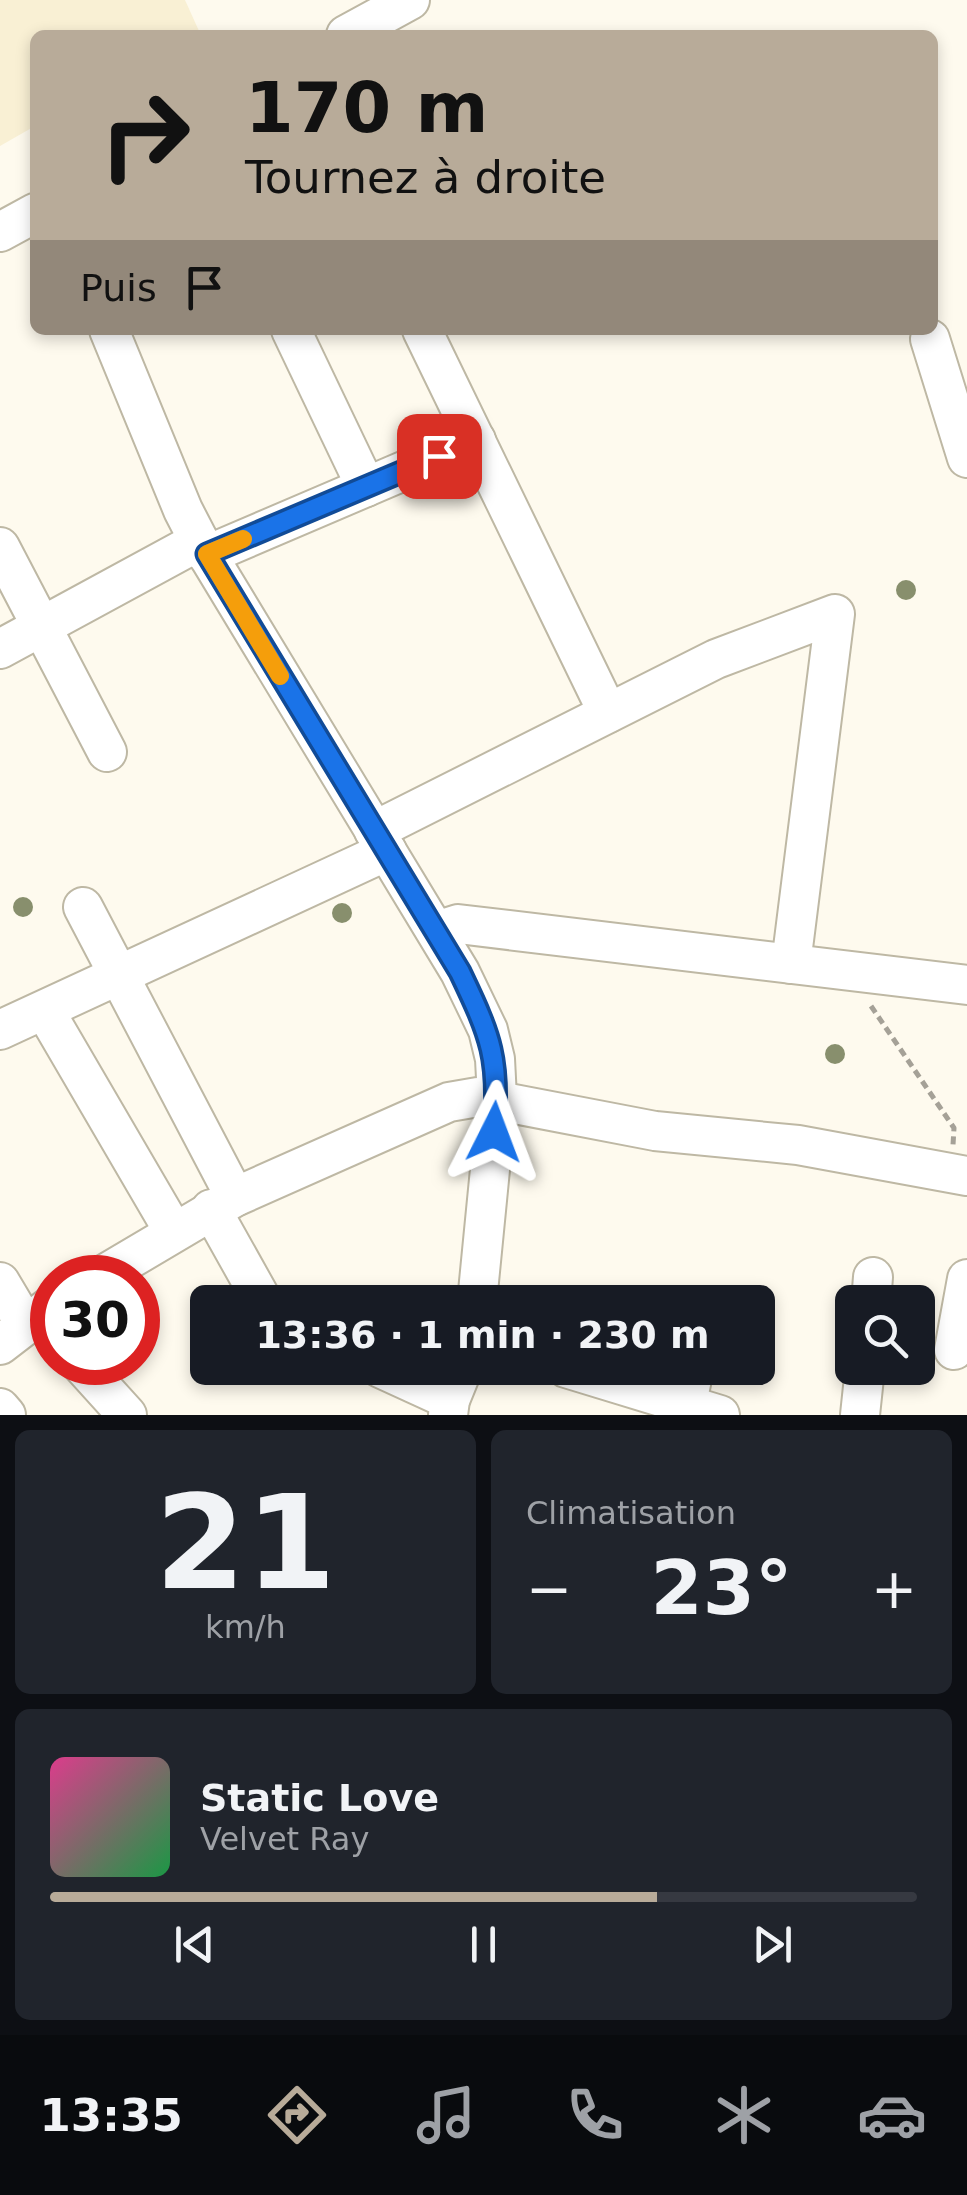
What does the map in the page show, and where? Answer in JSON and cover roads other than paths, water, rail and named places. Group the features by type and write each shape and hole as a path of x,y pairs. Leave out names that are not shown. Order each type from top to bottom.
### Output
{"street":[{"path":"348,21 410,0"},
{"path":"111,335 183,510 203,548 436,930 488,1030 495,1059 497,1098 480,1285"},
{"path":"294,335 366,487"},
{"path":"424,335 608,714"},
{"path":"930,339 967,458"},
{"path":"0,649 203,548 366,487 476,440"},
{"path":"0,548 106,752"},
{"path":"0,1030 45,1011 380,841 608,714 716,659 836,614 791,964"},
{"path":"83,907 118,973 256,1285"},
{"path":"436,930 458,924 967,985"},
{"path":"45,1011 174,1232"},
{"path":"136,1255 223,1203 449,1102 478,1097 655,1131 798,1144 960,1175"},
{"path":"954,1350 967,1279"},
{"path":"0,1282 30,1321"},
{"path":"100,1385 127,1415"},
{"path":"428,1385 454,1394"},
{"path":"632,1385 699,1402"},
{"path":"860,1415 863,1385"},
{"path":"0,1408 6,1415"}]}
